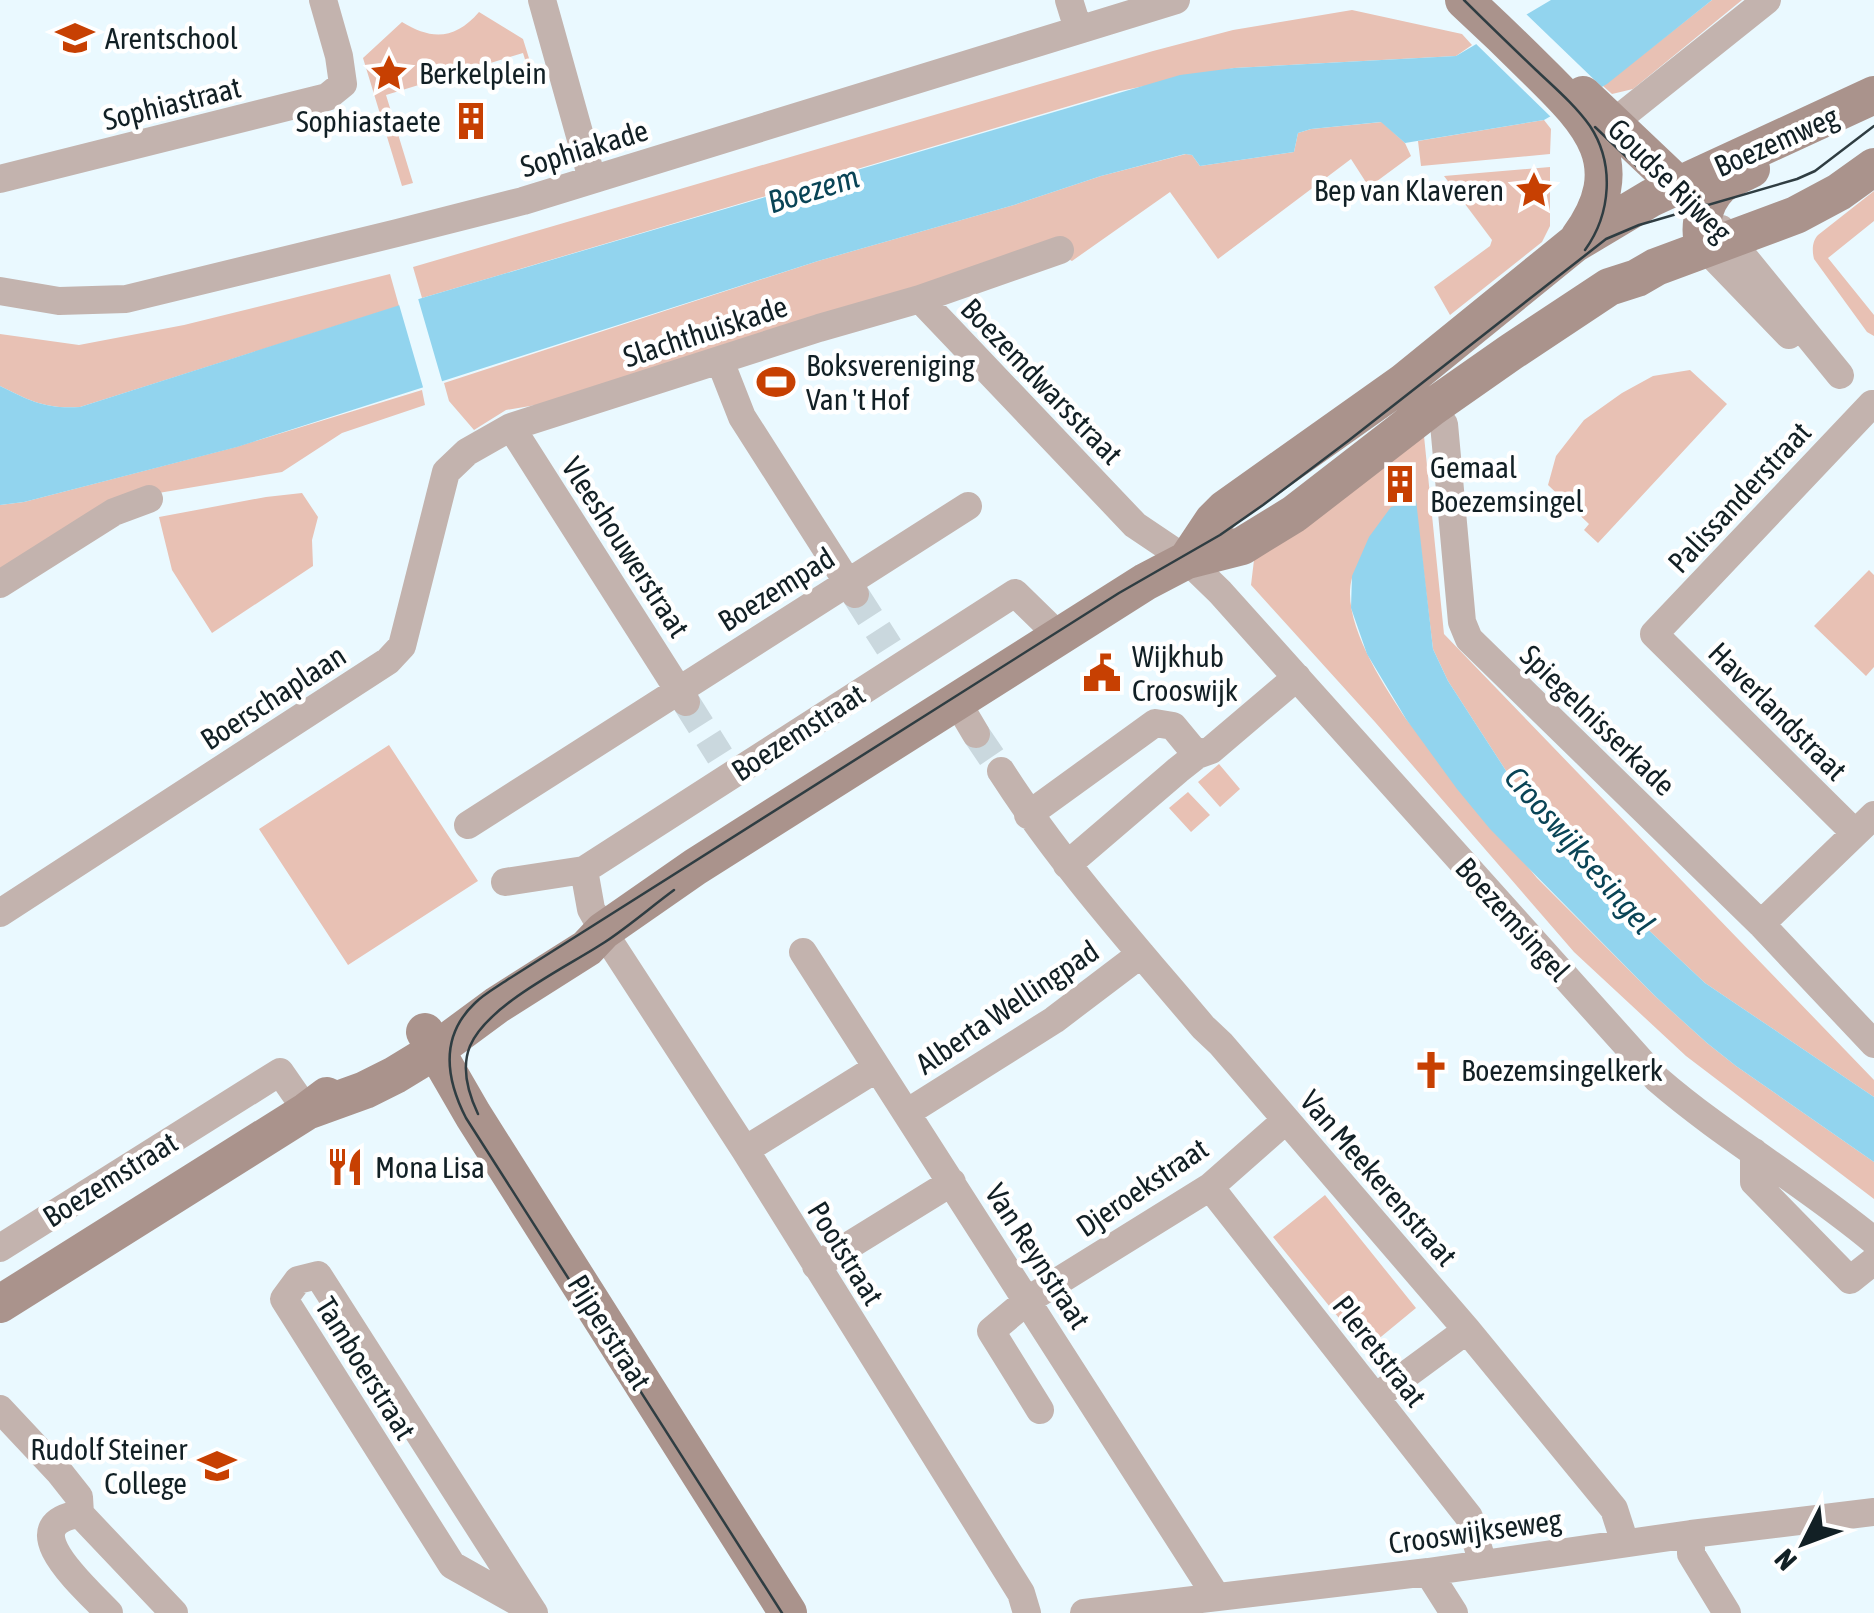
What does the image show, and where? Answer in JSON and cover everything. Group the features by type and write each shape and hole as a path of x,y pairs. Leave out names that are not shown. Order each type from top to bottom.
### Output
{"main road":[{"name":"Goudse Rijweg","path":"1464,0 1495,17 1678,185"},
{"name":"Boezemweg","path":"1678,185 1858,104"},
{"path":"1713,233 1712,196 1728,180 1778,156 1858,104"},
{"name":"Goudse Rijweg","path":"1574,244 1597,209 1603,179 1602,154 1585,120 1592,110"},
{"path":"1186,560 1242,546 1294,514 1431,408 1609,287 1713,233 1796,215 1874,167"},
{"path":"1186,560 1226,509 1404,382 1574,244 1678,185 1683,212 1673,236 1609,287"},
{"name":"Boezemstraat","path":"0,1304 307,1111 396,1075 431,1041 587,948 603,930 695,867 966,718 1058,636 1186,560"},
{"name":"Pijperstraat","path":"431,1041 472,1114 788,1613"}],"street":[{"name":"Sophiastraat","path":"0,179 327,98 342,84 342,72 323,0"},
{"path":"542,0 592,180"},
{"path":"1069,0 1078,29"},
{"name":"Sophiakade","path":"0,291 59,302 126,299 486,210 1176,0"},
{"path":"1592,110 1767,0"},
{"name":"Goudse Rijweg","path":"1678,185 1783,330 1873,406"},
{"name":"Boezemdwarsstraat","path":"1060,250 920,300 1135,525 1186,560"},
{"name":"Slachthuiskade","path":"511,427 920,300"},
{"path":"720,361 742,416 851,588"},
{"name":"Spiegelnisserkade","path":"1404,382 1444,424 1462,622 1469,639 1760,924 1874,1044"},
{"name":"Palissanderstraat","path":"1654,634 1873,406"},
{"name":"Boerschaplaan","path":"0,913 388,662 402,646 446,472 467,452 511,427"},
{"name":"Vleeshouwerstraat","path":"511,427 682,696"},
{"path":"0,584 114,512 149,499"},
{"name":"Boezempad","path":"468,824 682,696 851,588 968,506"},
{"name":"Boezemsingel","path":"1186,560 1220,592 1657,1079 1680,1100 1874,1240"},
{"name":"Boezemstraat","path":"584,870 726,765 895,657 1015,593 1058,636"},
{"name":"Haverlandstraat","path":"1654,634 1866,828"},
{"path":"1067,865 1296,677"},
{"path":"1028,815 1155,723 1174,726 1197,755"},
{"name":"Van Meekerenstraat","path":"1001,772 1067,865 1202,1028 1222,1044 1467,1330 1614,1509 1625,1543"},
{"path":"1760,924 1866,828"},
{"path":"505,882 584,870 591,909 603,930"},
{"name":"Pootstraat","path":"603,930 1021,1593 1027,1613"},
{"name":"Van Reynstraat","path":"803,952 1216,1596"},
{"name":"Alberta Wellingpad","path":"908,1112 1054,1020 1142,954"},
{"path":"745,1150 877,1068"},
{"name":"Boezemstraat","path":"0,1248 280,1072 307,1111"},
{"name":"Djeroekstraat","path":"1040,1410 991,1331 1028,1300 1210,1187 1286,1120"},
{"path":"1754,1152 1754,1182 1850,1280 1874,1261"},
{"path":"816,1266 952,1182"},
{"name":"Pleretstraat","path":"1210,1187 1469,1518 1483,1564"},
{"name":"Tamboerstraat","path":"318,1276 533,1612 452,1566 284,1299 298,1280 318,1276"},
{"path":"1376,1398 1467,1330"},
{"path":"0,1409 60,1473 78,1497 80,1514 174,1613"},
{"name":"Crooswijkseweg","path":"1084,1613 1874,1512"},
{"path":"80,1514 64,1516 54,1524 50,1537 55,1554 109,1613"},
{"path":"1691,1534 1692,1554 1727,1613"},
{"path":"1428,1572 1454,1613"}],"shaded area":[{"path":"1712,0 1742,0 1633,89 1612,94 1603,86"},
{"path":"1352,10 1462,34 1472,45 1456,56 1234,68 1120,91 422,298 413,267 1153,51 1233,30"},
{"path":"479,12 523,39 532,68 528,69 523,53 386,95 413,183 402,186 363,58 402,22 423,32 442,34 461,28"},
{"path":"1544,120 1551,129 1550,154 1421,166 1418,141"},
{"path":"1382,122 1405,143 1411,156 1369,187 1351,159 1218,259 1170,192 1072,261 1049,249 536,405 506,410 474,430 449,401 444,383 818,261 1101,176 1186,154 1192,155 1200,166 1294,152 1298,133"},
{"path":"1550,167 1550,226 1542,242 1450,315 1434,287 1490,246 1492,240 1444,176"},
{"path":"1874,191 1874,221 1828,258 1874,315 1874,336 1867,332 1814,259 1813,249 1818,235"},
{"path":"390,274 399,306 80,407 38,403 0,386 0,334 79,345 184,325"},
{"path":"1690,370 1727,404 1598,543 1584,530 1589,524 1548,485 1556,456 1584,420 1622,393 1653,376"},
{"path":"422,390 425,405 342,433 282,472 123,499 0,572 0,505 236,447"},
{"path":"1424,436 1444,634 1874,1080 1874,1097 1705,983 1608,892 1512,780 1448,681 1433,649 1415,500 1352,578 1352,613 1366,652 1387,689 1406,719 1537,878 1655,996 1736,1066 1874,1162 1874,1199 1686,1056 1574,952 1251,585 1254,560"},
{"path":"302,493 318,517 312,540 313,566 212,633 172,570 159,517"},
{"path":"1869,570 1874,575 1874,667 1866,676 1814,626"},
{"path":"389,745 478,881 348,965 259,829"},
{"path":"1219,764 1240,789 1220,807 1198,782"},
{"path":"1188,792 1210,815 1191,832 1169,808"},
{"path":"1325,1195 1416,1308 1365,1350 1273,1237"}],"water":[{"name":"Boezem","path":"1551,0 1712,0 1607,84 1544,120 1405,143 1381,122 1298,133 1294,152 1200,166 1192,155 1185,154 818,261 237,447 0,505 0,386 38,403 80,407 422,298 1180,75 1234,68 1456,56"},
{"path":"1416,500 1433,649 1448,681 1512,780 1608,892 1705,983 1874,1097 1874,1162 1736,1066 1655,996 1490,829 1406,719 1367,654 1351,608 1352,576 1369,537 1391,507"}],"pier":[{"path":"1524,12 1605,90 1553,119 1472,40"},
{"path":"417,295 444,388 425,394 398,301"}],"tunnel":[{"path":"855,594 889,647"},
{"path":"686,702 720,756"},
{"path":"976,734 1001,771"}],"tram line":[{"path":"1464,0 1571,104 1598,141 1607,189 1600,221 1585,250"},
{"path":"782,1613 466,1118 454,1088 450,1059 451,1044 463,1016 507,980 1119,593 1220,535 1348,441 1606,239 1639,225 1797,179 1815,171 1874,126"},
{"path":"1595,127 1660,184 1708,205"},
{"path":"478,1114 469,1089 466,1063 479,1030 511,1001 605,942 674,890"}],"place":[{"name":"Arentschool","path":"75,38"},
{"name":"Berkelplein","path":"389,73"},
{"name":"Sophiastaete","path":"471,121"},
{"name":"Bep van Klaveren","path":"1534,190"},
{"name":"Boksvereniging Van 't Hof","path":"776,382"},
{"name":"Gemaal Boezemsingel","path":"1400,484"},
{"name":"Wijkhub Crooswijk","path":"1102,673"},
{"name":"Boezemsingelkerk","path":"1431,1070"},
{"name":"Mona Lisa","path":"345,1167"},
{"name":"Rudolf Steiner College","path":"217,1466"}],"water label":[{"name":"Crooswijksesingel","path":"1580,850"}]}
